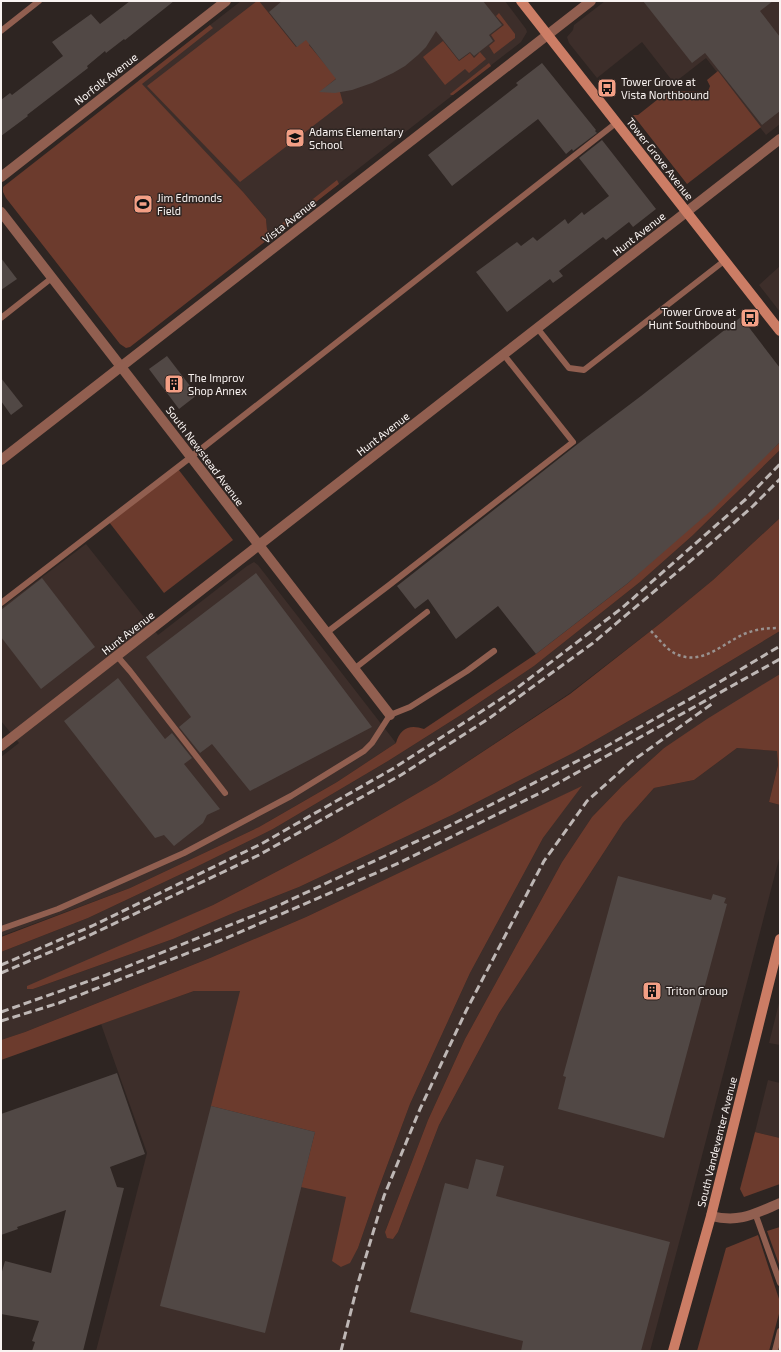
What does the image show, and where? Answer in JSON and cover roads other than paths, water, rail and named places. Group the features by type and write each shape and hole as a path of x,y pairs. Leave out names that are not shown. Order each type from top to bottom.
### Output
{"street":[{"name":"Norfolk Avenue","path":"1,177 226,1"},
{"name":"Tower Grove Avenue","path":"521,1 780,332"},
{"name":"Vista Avenue","path":"1,460 591,1"},
{"name":"Hunt Avenue","path":"1,746 780,139"},
{"name":"South Newstead Avenue","path":"1,212 53,277 390,715"},
{"name":"South Vandeventer Avenue","path":"673,1351 711,1216 780,939"},
{"path":"711,1216 731,1220 743,1218 780,1203"}],"lane":[{"path":"1,31 39,1"},
{"path":"1,603 616,123"},
{"path":"538,329 568,368 584,370 724,260"},
{"path":"1,318 53,277"},
{"path":"326,633 573,442 504,355"},
{"path":"354,669 427,612"},
{"path":"1,929 58,909 184,853 291,796 364,751 372,743 390,715 410,707 467,671 494,651"},
{"path":"117,656 225,794"},
{"path":"755,1213 780,1283"},
{"path":"775,1351 780,1331"}],"railway":[{"path":"1,965 92,926 261,844 394,768 513,691 622,608 746,499 780,464"},
{"path":"1,973 88,936 259,855 401,775 491,717 593,643 701,552 753,506 780,479"},
{"path":"1,1012 106,975 275,907 439,831 605,747 780,646"},
{"path":"1,1021 59,1003 224,939 399,863 544,791 780,659"},
{"path":"341,1351 358,1283 384,1196 420,1109 466,1011 544,861 587,801 631,762 713,703"}],"place":[{"name":"Tower Grove at Vista Northbound","path":"607,88"},
{"name":"Adams Elementary School","path":"295,138"},
{"name":"Jim Edmonds Field","path":"143,204"},
{"name":"Tower Grove at Hunt Southbound","path":"750,318"},
{"name":"The Improv Shop Annex","path":"174,384"},
{"name":"Triton Group","path":"652,991"}]}
